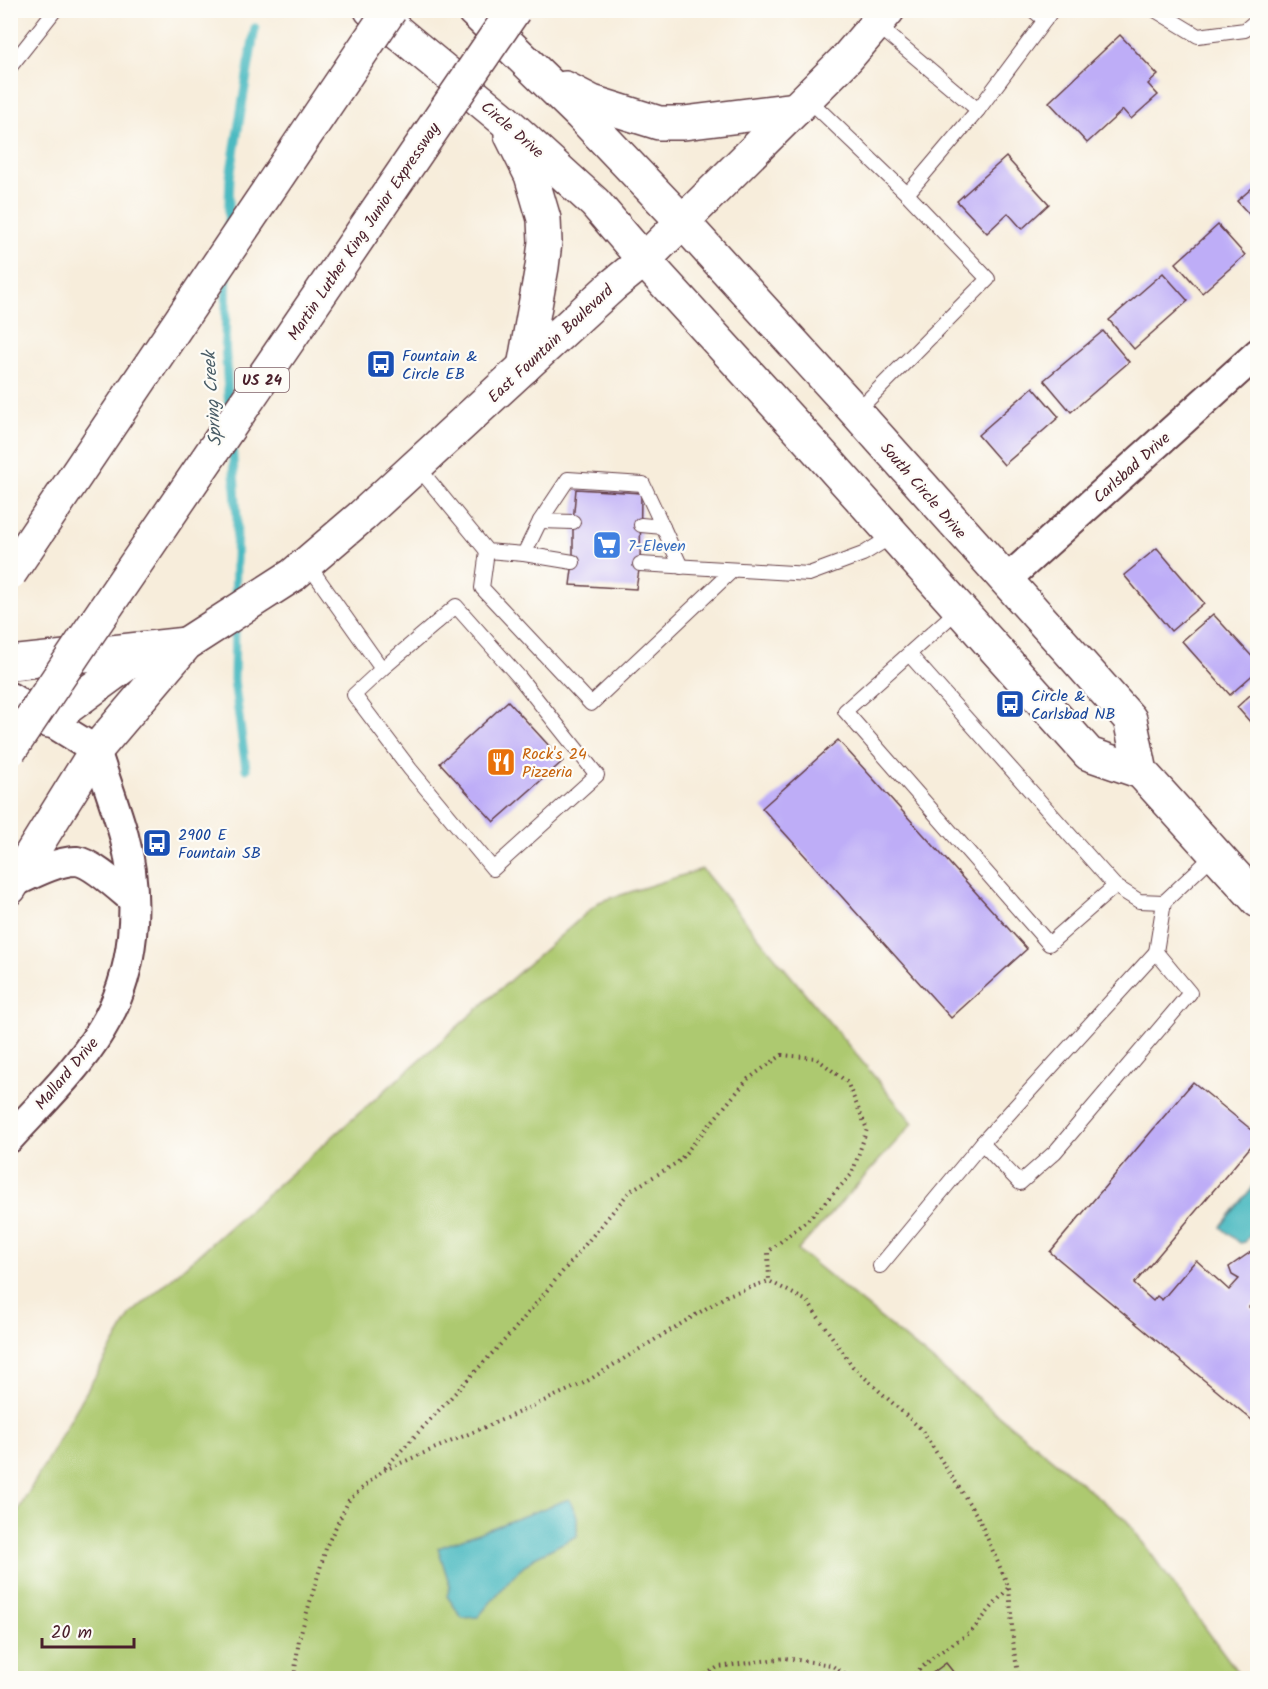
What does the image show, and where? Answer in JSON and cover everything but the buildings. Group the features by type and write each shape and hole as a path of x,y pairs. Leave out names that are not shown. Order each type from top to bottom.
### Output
{"main road":[{"name":"Circle Drive","path":"371,10 504,120 595,203 644,260"},
{"path":"10,573 390,10"},
{"path":"473,10 581,115 682,221"},
{"name":"Martin Luther King Junior Expressway","path":"10,750 514,10"},
{"name":"East Fountain Boulevard","path":"12,885 96,750 186,644 300,569 362,516 612,286 644,260 802,104 847,58 882,17"},
{"path":"542,77 592,102 659,123 684,123 802,104"},
{"path":"504,120 531,175 544,219 545,242 542,267 524,367"},
{"name":"South Circle Drive","path":"682,221 1130,719 1141,772"},
{"path":"644,260 1089,754 1141,772 1257,901"},
{"name":"East Fountain Boulevard","path":"10,663 186,644"},
{"path":"49,721 148,648"}],"street":[{"name":"Carlsbad Drive","path":"1005,580 1257,353"},
{"path":"10,697 96,750"},
{"name":"Mallard Drive","path":"10,1137 80,1060 101,1030 118,1000 127,968 132,933 130,868 124,837 96,750"},
{"path":"12,885 51,866 78,861 96,870 132,899"}],"lane":[{"path":"10,67 55,10"},
{"path":"907,194 978,110 1049,15 1033,10"},
{"path":"1155,10 1198,36 1245,30 1257,19"},
{"path":"882,17 978,110"},
{"path":"802,104 907,194 988,279 856,412"},
{"path":"417,466 487,551 573,562"},
{"path":"524,554 540,521 568,479 643,484 681,567"},
{"path":"540,521 573,522"},
{"path":"641,525 663,527"},
{"path":"640,564 809,574 864,554 894,535"},
{"path":"487,551 482,588 591,704 733,570"},
{"path":"300,569 382,669"},
{"path":"456,606 519,677 597,775 493,869 411,770 354,695 382,669 456,606"},
{"path":"960,609 845,711 1049,944 1115,886"},
{"path":"909,654 1115,886 1139,901 1164,902"},
{"path":"880,1266 982,1143 1156,951 1164,902 1216,853"},
{"path":"982,1143 1020,1183 1055,1152 1190,993 1156,951"}],"path":[{"path":"294,1678 299,1639 327,1545 349,1500 382,1470 513,1330 630,1191 678,1162 748,1079 782,1055 816,1058 847,1082 867,1129 852,1174 811,1217 768,1252 769,1281"},
{"path":"382,1470 584,1383 728,1295 769,1281 807,1301 853,1367 921,1429 978,1517 1009,1587 1014,1651 1019,1678"},
{"path":"910,1678 937,1654 971,1632 1009,1587"},
{"path":"700,1678 718,1667 785,1658 831,1665 850,1678"}],"green space":[{"path":"702,869 913,1123 798,1250 1127,1521 1242,1678 11,1678 11,1523 131,1314 599,902"}],"water":[{"path":"1254,1185 1257,1185 1257,1226 1245,1242 1240,1243 1221,1227"},
{"path":"569,1499 577,1516 577,1536 535,1557 513,1576 478,1617 462,1618 447,1596 450,1586 438,1548"}],"waterway":[{"name":"Spring Creek","path":"228,230 230,177 255,28"},
{"name":"Spring Creek","path":"227,271 225,342 229,410"},
{"name":"Spring Creek","path":"232,442 237,518 235,605"},
{"name":"Spring Creek","path":"235,622 234,680 246,769"}],"place":[{"name":"Fountain & Circle EB","path":"381,364"},
{"name":"7-Eleven","path":"607,545"},
{"name":"Circle & Carlsbad NB","path":"1010,704"},
{"name":"Rock's 24 Pizzeria","path":"501,762"},
{"name":"2900 E Fountain SB","path":"157,843"}]}
